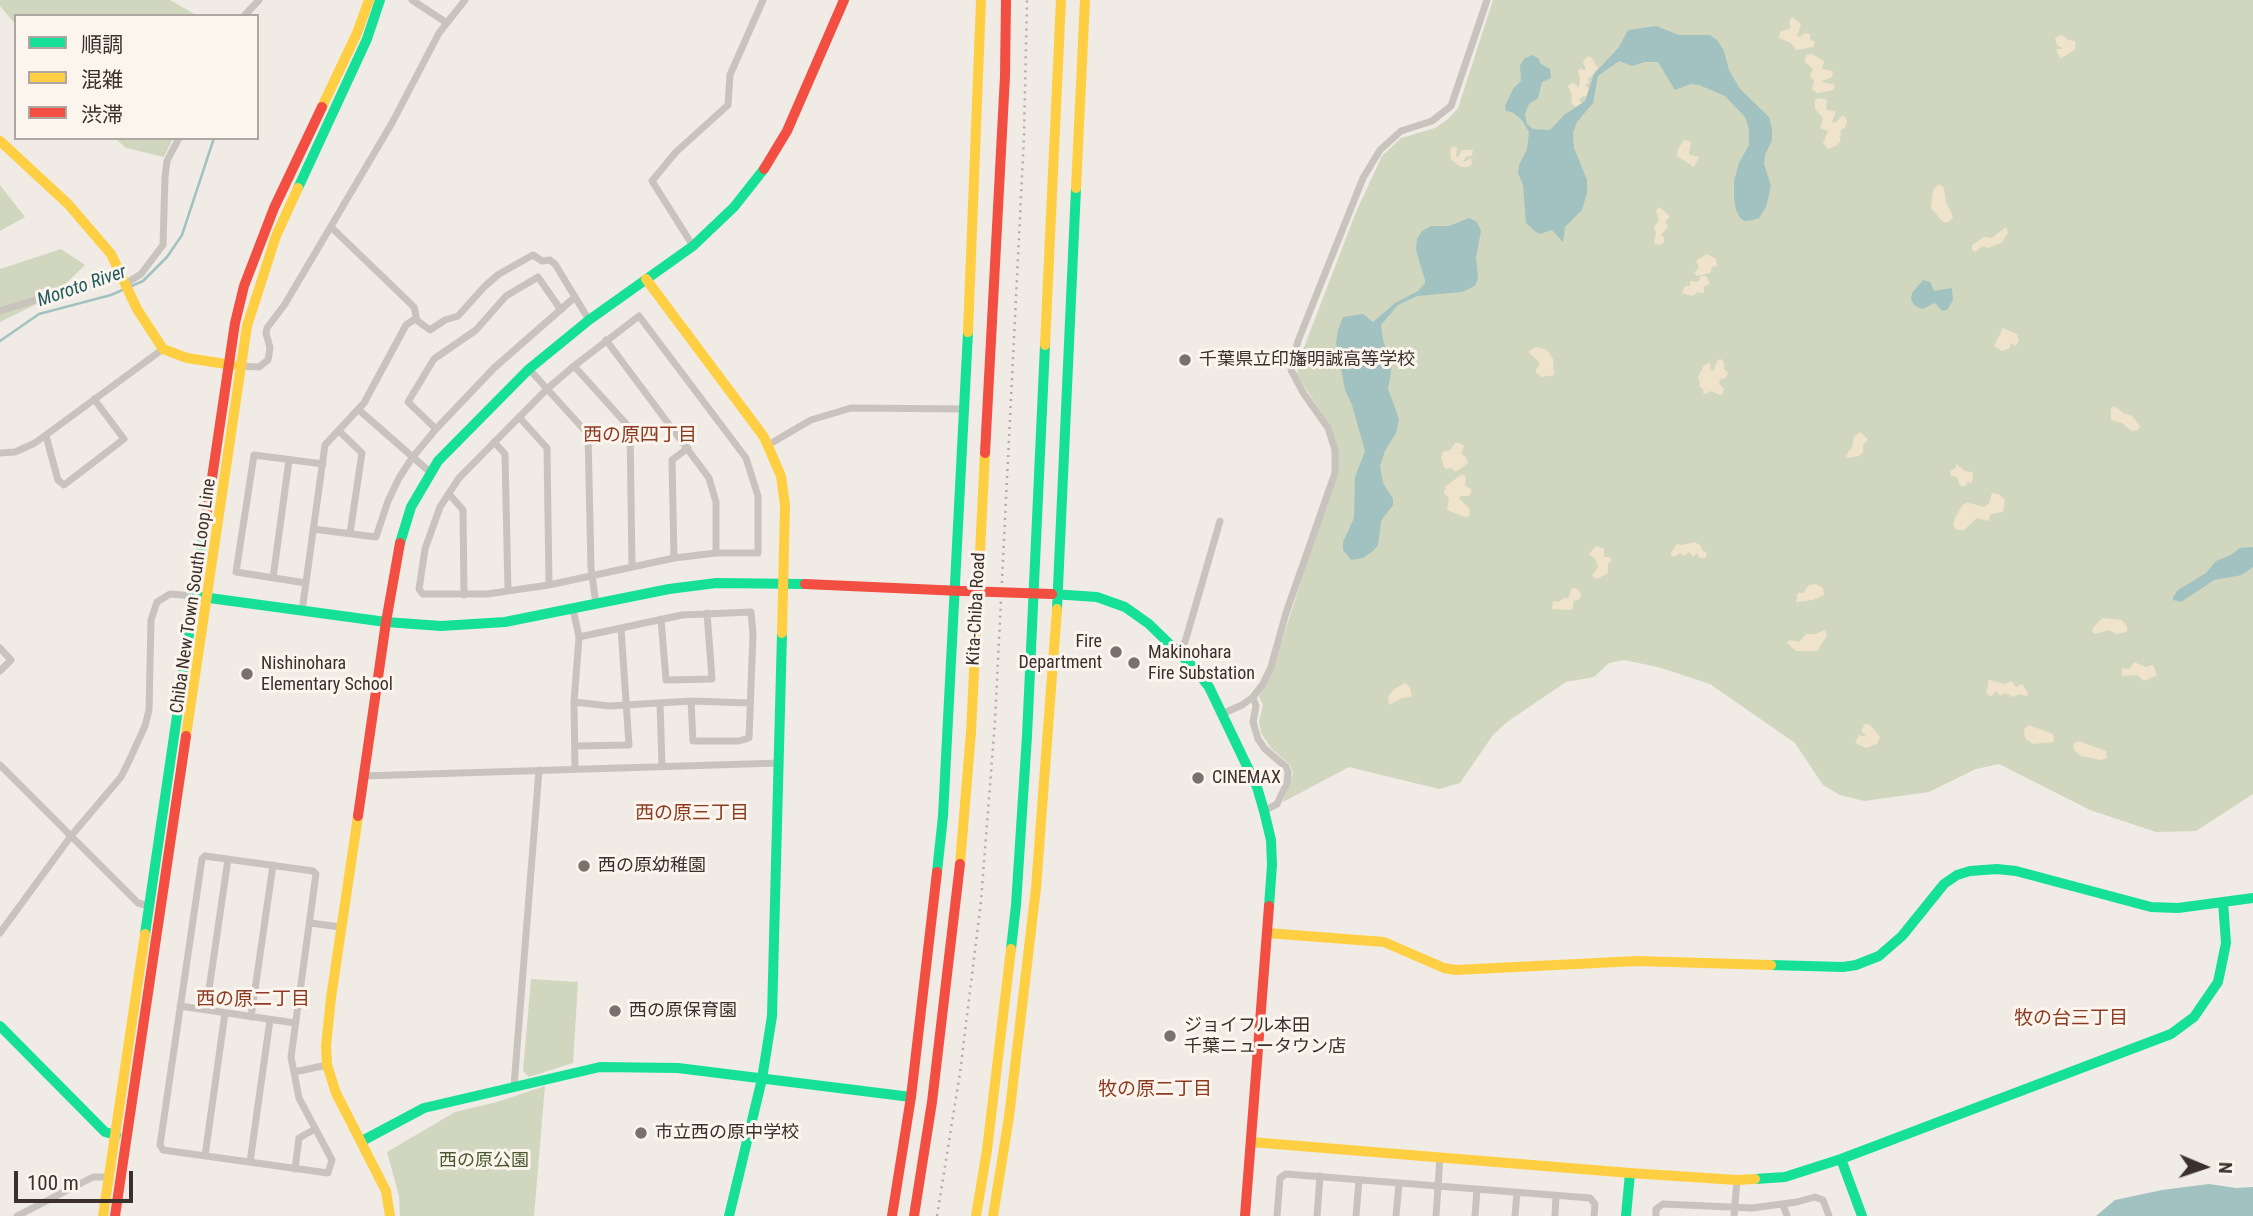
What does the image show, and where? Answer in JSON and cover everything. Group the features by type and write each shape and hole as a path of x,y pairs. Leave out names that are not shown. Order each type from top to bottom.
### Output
{"main road":[{"name":"Chiba New Town South Loop Line","path":"115,1216 207,598 244,286 274,208 357,33 369,0"},
{"name":"Chiba New Town South Loop Line","path":"103,1216 194,596 234,365 275,236 367,39 380,0"},
{"path":"390,1216 386,1191 336,1093 327,1065 328,1023 386,622 404,527 411,507 431,473 456,442 529,369 589,320 693,246 734,207 773,155 810,81 844,0"},
{"name":"Kita-Chiba Road","path":"892,1216 911,1097 943,816 959,591 981,0"},
{"name":"Kita-Chiba Road","path":"914,1216 932,1102 955,917 969,757 1006,0"},
{"path":"976,1216 987,1150 1016,905 1027,736 1061,0"},
{"path":"993,1216 1009,1117 1036,888 1055,594 1085,0"},
{"path":"0,141 68,204 111,254 137,309 163,349 187,358 234,365"},
{"path":"646,279 768,444 784,492 773,998 762,1079 729,1216"},
{"path":"194,596 386,622 441,626 488,624 669,589 716,583 1055,594 1097,597 1125,607 1149,624 1203,678 1257,787 1264,811 1272,853 1245,1216"},
{"path":"1267,933 1384,942 1444,968 1455,970 1637,961 1833,967 1857,965 1879,956 1902,936 1944,884 1957,875 1970,871 2016,871 2151,907 2178,908 2253,898"},
{"path":"1251,1142 1630,1173 1737,1180 1785,1177 1842,1159 2171,1034 2194,1017 2218,982 2226,943 2222,902"},
{"path":"0,1026 105,1132 116,1135"},
{"path":"362,1141 424,1108 578,1071 623,1066 664,1067 911,1097"},
{"path":"1842,1159 1862,1216"},
{"path":"1626,1216 1630,1173"}],"street":[{"path":"246,14 259,0"},
{"path":"412,0 447,23"},
{"path":"234,365 259,367 268,360 270,348 267,328 285,304 331,227 392,122 439,33 465,0"},
{"path":"693,246 652,181 676,152 728,105 730,75 763,0"},
{"path":"1222,714 1253,697 1263,684 1335,473 1335,450 1328,428 1291,370 1298,341 1363,178 1380,150 1401,131 1433,121 1451,106 1487,0"},
{"path":"0,312 61,292 123,281 141,274 163,245 164,177 167,161 178,140"},
{"path":"331,227 414,307 417,320 430,330 445,320 458,316 499,274 534,255 542,261 550,260 555,264 589,320"},
{"path":"436,429 408,402 434,359 476,330 506,296 538,277 561,310"},
{"path":"313,529 376,537 394,489 412,458 436,429 494,368 575,297"},
{"path":"639,316 747,458 758,496 758,553 716,553 674,558 508,591 464,595 423,594 419,589 422,560 440,507 469,467 547,389 574,366 639,316"},
{"path":"302,611 325,445 359,410 406,325 413,319 417,320"},
{"path":"606,340 709,478 714,491 716,553"},
{"path":"0,453 15,452 46,436 163,349"},
{"path":"574,366 630,428 632,566"},
{"path":"529,369 588,434 592,575 596,604"},
{"path":"46,436 58,480 64,485 124,439 94,399"},
{"path":"768,444 811,421 851,408 965,409"},
{"path":"359,410 431,473"},
{"path":"519,417 547,448 549,584"},
{"path":"339,431 362,453 350,533"},
{"path":"494,442 505,454 508,591"},
{"path":"674,558 672,460 688,448"},
{"path":"306,583 236,572 254,455 323,464"},
{"path":"273,578 289,460"},
{"path":"449,494 463,510 464,595"},
{"path":"1177,651 1185,642 1220,521"},
{"path":"0,933 71,836 121,777 145,726 149,710 152,611 157,603 170,594 194,596"},
{"path":"573,609 579,637 574,702 575,769"},
{"path":"579,637 661,619 707,613 751,612 748,738 739,741 693,741 691,701"},
{"path":"661,619 666,680 712,679 707,613"},
{"path":"575,746 629,744 621,628"},
{"path":"0,648 11,660 0,671"},
{"path":"1253,697 1256,706 1253,722 1258,738 1288,772 1287,783 1277,804 1264,811"},
{"path":"574,702 596,706 691,701 750,704"},
{"path":"660,703 662,766"},
{"path":"364,776 779,763"},
{"path":"0,765 138,903 149,906"},
{"path":"513,1086 539,770"},
{"path":"205,856 228,859 313,871 316,874 291,1057 299,1098 332,1160 331,1170 325,1173 163,1150 160,1145 202,859 205,856"},
{"path":"206,1010 228,859"},
{"path":"251,1017 272,865"},
{"path":"310,923 341,927"},
{"path":"180,1006 295,1023"},
{"path":"205,1156 226,1013"},
{"path":"250,1162 270,1020"},
{"path":"294,1072 327,1065"},
{"path":"295,1169 299,1138 316,1129"},
{"path":"1436,1216 1440,1157"},
{"path":"1277,1216 1280,1178 1286,1174 1590,1198 1595,1204 1594,1216"},
{"path":"1317,1216 1320,1176"},
{"path":"17,1216 93,1177 109,1177"},
{"path":"1356,1216 1359,1180"},
{"path":"1735,1212 1737,1180"},
{"path":"1396,1216 1399,1183"},
{"path":"1475,1216 1477,1189"},
{"path":"1515,1216 1517,1192"},
{"path":"1555,1216 1556,1195"},
{"path":"1656,1216 1656,1209 1663,1203 1735,1212 1815,1197 1823,1200 1829,1216"},
{"path":"1783,1205 1787,1216"},
{"path":"1695,1216 1696,1206"}],"green space":[{"path":"0,0 170,0 194,14 14,14 14,23 0,6"},
{"path":"1493,0 2253,0 2253,794 2196,831 2156,832 2090,810 1999,764 1976,769 1929,792 1864,801 1840,795 1823,785 1795,743 1710,684 1658,667 1624,660 1609,663 1594,677 1566,682 1507,722 1493,735 1460,783 1439,789 1349,767 1283,802 1293,773 1290,765 1271,748 1261,733 1259,721 1263,705 1259,697 1274,666 1337,468 1330,426 1297,375 1298,363 1356,212 1382,156 1401,138 1435,128 1458,108"},
{"path":"117,140 172,140 164,157 126,148"},
{"path":"0,185 25,217 0,231"},
{"path":"61,249 85,265 53,296 0,322 0,269"},
{"path":"531,979 578,982 573,1063 529,1077 523,1071"},
{"name":"西の原公園","path":"545,1086 534,1216 400,1216 399,1196 387,1152 455,1112"}],"sand":[{"path":"1792,17 1801,24 1797,36 1810,34 1810,39 1815,42 1813,47 1796,50 1791,43 1779,38 1780,32 1791,28 1789,22"},
{"path":"2062,35 2075,41 2076,49 2060,59 2056,49 2063,49 2057,45 2055,38"},
{"path":"1812,54 1824,61 1822,69 1833,71 1832,77 1822,81 1833,84 1833,90 1818,93 1812,90 1814,81 1810,76 1813,69 1805,62 1806,55"},
{"path":"1588,56 1598,68 1588,78 1589,83 1585,85 1589,89 1587,96 1579,100 1583,104 1577,108 1571,103 1572,96 1568,86 1573,82 1579,88 1578,71 1581,68 1586,71 1583,61"},
{"path":"1818,98 1827,101 1826,110 1836,111 1832,122 1835,123 1842,116 1847,121 1845,128 1841,130 1840,142 1828,149 1823,143 1828,131 1820,128 1823,118 1815,109 1815,100"},
{"path":"1684,140 1691,142 1690,155 1699,157 1694,167 1677,156"},
{"path":"1452,146 1457,148 1458,157 1462,150 1473,150 1472,156 1467,156 1463,161 1471,158 1472,164 1461,167 1451,160"},
{"path":"1939,184 1944,188 1946,202 1953,217 1949,222 1943,222 1931,208 1933,190"},
{"path":"1659,207 1670,216 1665,222 1668,227 1661,235 1664,237 1664,243 1659,245 1654,243 1654,226 1659,221 1656,210"},
{"path":"2006,227 2008,233 2001,243 1988,248 1982,246 1975,252 1972,250 1972,245 1984,237 1992,238"},
{"path":"1707,254 1716,259 1717,266 1712,267 1710,273 1697,276 1694,273 1699,267 1696,261"},
{"path":"1701,276 1706,276 1709,281 1704,287 1704,293 1697,292 1693,296 1682,293 1685,286 1690,286 1690,281 1698,282"},
{"path":"2003,328 2017,334 2019,340 2016,346 2010,343 2010,348 2002,351 1994,346"},
{"path":"1536,347 1547,350 1553,359 1554,375 1542,377 1536,373 1540,363 1529,351"},
{"path":"1721,359 1728,372 1726,378 1719,383 1724,389 1723,394 1711,391 1703,393 1698,377 1704,365 1710,363 1713,371"},
{"path":"2114,406 2131,415 2140,426 2138,430 2131,431 2122,423 2111,420 2111,408"},
{"path":"1860,432 1868,439 1863,445 1863,452 1859,456 1847,458 1854,437"},
{"path":"1455,443 1464,446 1461,454 1466,457 1468,463 1456,472 1444,467 1441,457 1443,452 1450,450"},
{"path":"1956,464 1965,471 1973,472 1972,483 1967,482 1966,486 1962,486 1957,477 1951,476 1950,471 1956,468"},
{"path":"1462,474 1466,477 1465,485 1472,490 1469,496 1459,498 1470,509 1469,516 1465,517 1447,510 1449,498 1444,493 1446,486"},
{"path":"1992,493 1999,494 2005,500 2003,512 1991,514 1988,521 1977,518 1964,530 1957,530 1953,526 1962,506 1967,502 1984,507 1989,503"},
{"path":"1695,542 1707,553 1705,558 1700,558 1697,553 1693,557 1689,552 1685,556 1680,553 1674,557 1670,554 1677,544"},
{"path":"1596,546 1604,549 1604,557 1609,557 1612,561 1608,564 1608,573 1597,579 1592,576 1598,567 1589,554"},
{"path":"1816,584 1823,588 1824,595 1813,600 1796,602 1798,593 1803,593 1809,585"},
{"path":"1572,588 1578,589 1581,594 1580,599 1573,601 1573,608 1552,609 1553,601 1568,598"},
{"path":"2102,618 2122,620 2127,632 2116,634 2109,630 2095,634 2092,632 2093,628"},
{"path":"1825,630 1827,636 1817,651 1796,651 1787,643 1789,640 1799,642 1806,634"},
{"path":"2134,662 2146,667 2153,665 2157,675 2144,681 2137,675 2122,676 2122,668 2129,669"},
{"path":"1990,680 2004,684 2012,681 2016,687 2022,684 2027,696 2019,694 2013,697 2005,693 2000,696 1996,691 1991,696 1988,695 1986,691"},
{"path":"1405,683 1410,687 1412,697 1402,698 1389,705 1388,697 1394,689"},
{"path":"1865,724 1870,725 1880,737 1877,744 1866,748 1855,743 1859,735 1867,737 1861,731"},
{"path":"2029,725 2053,734 2054,742 2032,744 2025,738 2024,729"},
{"path":"2078,741 2106,751 2107,758 2100,760 2081,756 2074,750 2073,744"}],"water":[{"path":"1656,26 1679,35 1710,35 1717,40 1740,89 1769,117 1772,140 1764,164 1771,186 1766,207 1759,218 1745,221 1736,210 1734,181 1739,163 1749,145 1749,129 1745,117 1725,96 1691,84 1675,90 1658,62 1632,66 1619,61 1598,76 1593,103 1577,122 1573,133 1574,148 1587,180 1587,193 1582,210 1565,227 1563,242 1552,230 1540,234 1536,232 1526,223 1523,185 1518,173 1527,149 1529,132 1522,120 1506,111 1505,106 1513,89 1521,81 1520,65 1525,58 1533,55 1550,69 1551,78 1542,82 1538,98 1529,104 1525,114 1527,124 1533,129 1550,130 1564,115 1585,101 1594,74 1619,47 1628,30"},
{"path":"1469,218 1477,222 1481,231 1476,257 1478,278 1475,286 1462,292 1417,296 1398,305 1381,325 1392,366 1388,389 1399,419 1396,433 1380,466 1383,483 1393,499 1393,505 1381,521 1378,545 1363,558 1351,560 1343,550 1343,542 1354,518 1355,477 1365,451 1345,390 1336,342 1338,330 1343,317 1363,314 1373,322 1395,303 1418,291 1425,283 1416,250 1417,239 1422,231 1431,226 1449,226"},
{"path":"1923,280 1930,282 1934,291 1952,288 1953,300 1947,310 1942,311 1935,303 1922,309 1914,305 1912,293"},
{"path":"2253,547 2253,567 2242,575 2214,580 2181,602 2173,600 2178,590 2206,573 2216,561 2240,548"},
{"path":"2209,1184 2236,1188 2253,1187 2253,1216 2096,1216 2115,1200"}],"waterway":[{"name":"Moroto River","path":"0,341 39,314 111,295 143,281 167,257 182,235 213,140"}],"railway":[{"path":"937,1216 960,1073 981,901 995,721 1024,136 1027,0"}],"traffic: fast":[{"path":"298,188 367,39 380,0"},
{"path":"400,543 411,507 438,461 529,369 589,320 693,246 734,207 764,169"},
{"path":"1057,609 1076,188"},
{"path":"937,872 943,816 968,332"},
{"path":"1011,949 1027,736 1045,345"},
{"path":"145,934 205,525"},
{"path":"202,597 386,622 441,626 505,622 669,589 716,583 805,584"},
{"path":"1052,594 1097,597 1125,607 1149,624 1195,669 1209,687 1257,787 1264,811 1271,840 1269,906"},
{"path":"729,1216 762,1079 772,1016 782,633"},
{"path":"1771,965 1843,967 1879,956 1902,936 1944,884 1957,875 1970,871 2016,871 2151,907 2178,908 2253,898"},
{"path":"1755,1179 1785,1177 1841,1159 2171,1034 2194,1017 2218,982 2226,943 2223,902"},
{"path":"0,1026 105,1132 116,1135"},
{"path":"362,1141 424,1108 600,1067 678,1068 911,1097"},
{"path":"1841,1159 1862,1216"},
{"path":"1626,1216 1630,1173"}],"traffic: slow":[{"path":"322,107 357,33 369,0"},
{"path":"968,332 981,0"},
{"path":"1045,345 1061,0"},
{"path":"1076,188 1085,0"},
{"path":"0,141 68,204 111,254 137,309 163,349 187,358 232,365"},
{"path":"186,736 247,326 276,236 298,188"},
{"path":"646,279 764,437 781,476 785,505 782,633"},
{"path":"960,864 971,732 985,453"},
{"path":"993,1216 1009,1117 1036,888 1057,609"},
{"path":"358,816 331,998 326,1046 327,1065 336,1093 386,1191 390,1216"},
{"path":"1267,933 1384,942 1444,968 1455,970 1637,961 1771,965"},
{"path":"103,1216 145,934"},
{"path":"976,1216 987,1150 1011,949"},
{"path":"1251,1142 1630,1173 1755,1179"}],"traffic: jam":[{"path":"764,169 787,131 844,0"},
{"path":"985,453 1005,76 1006,0"},
{"path":"205,525 235,323 244,286 274,208 322,107"},
{"path":"358,816 400,543"},
{"path":"805,584 961,591"},
{"path":"964,591 1052,594"},
{"path":"115,1216 186,736"},
{"path":"914,1216 932,1102 960,864"},
{"path":"892,1216 911,1097 937,872"},
{"path":"1245,1216 1269,906"}],"place":[{"name":"千葉県立印旛明誠高等学校","path":"1185,360"},
{"name":"Fire Department","path":"1116,652"},
{"name":"Makinohara Fire Substation","path":"1134,663"},
{"name":"Nishinohara Elementary School","path":"247,674"},
{"name":"CINEMAX","path":"1198,778"},
{"name":"西の原幼稚園","path":"584,866"},
{"name":"西の原保育園","path":"615,1011"},
{"name":"ジョイフル本田 千葉ニュータウン店","path":"1170,1036"},
{"name":"市立西の原中学校","path":"641,1133"}],"district":[{"name":"西の原四丁目","path":"640,436"},
{"name":"西の原三丁目","path":"692,814"},
{"name":"西の原二丁目","path":"253,1000"},
{"name":"牧の台三丁目","path":"2071,1019"},
{"name":"牧の原二丁目","path":"1155,1090"}]}
